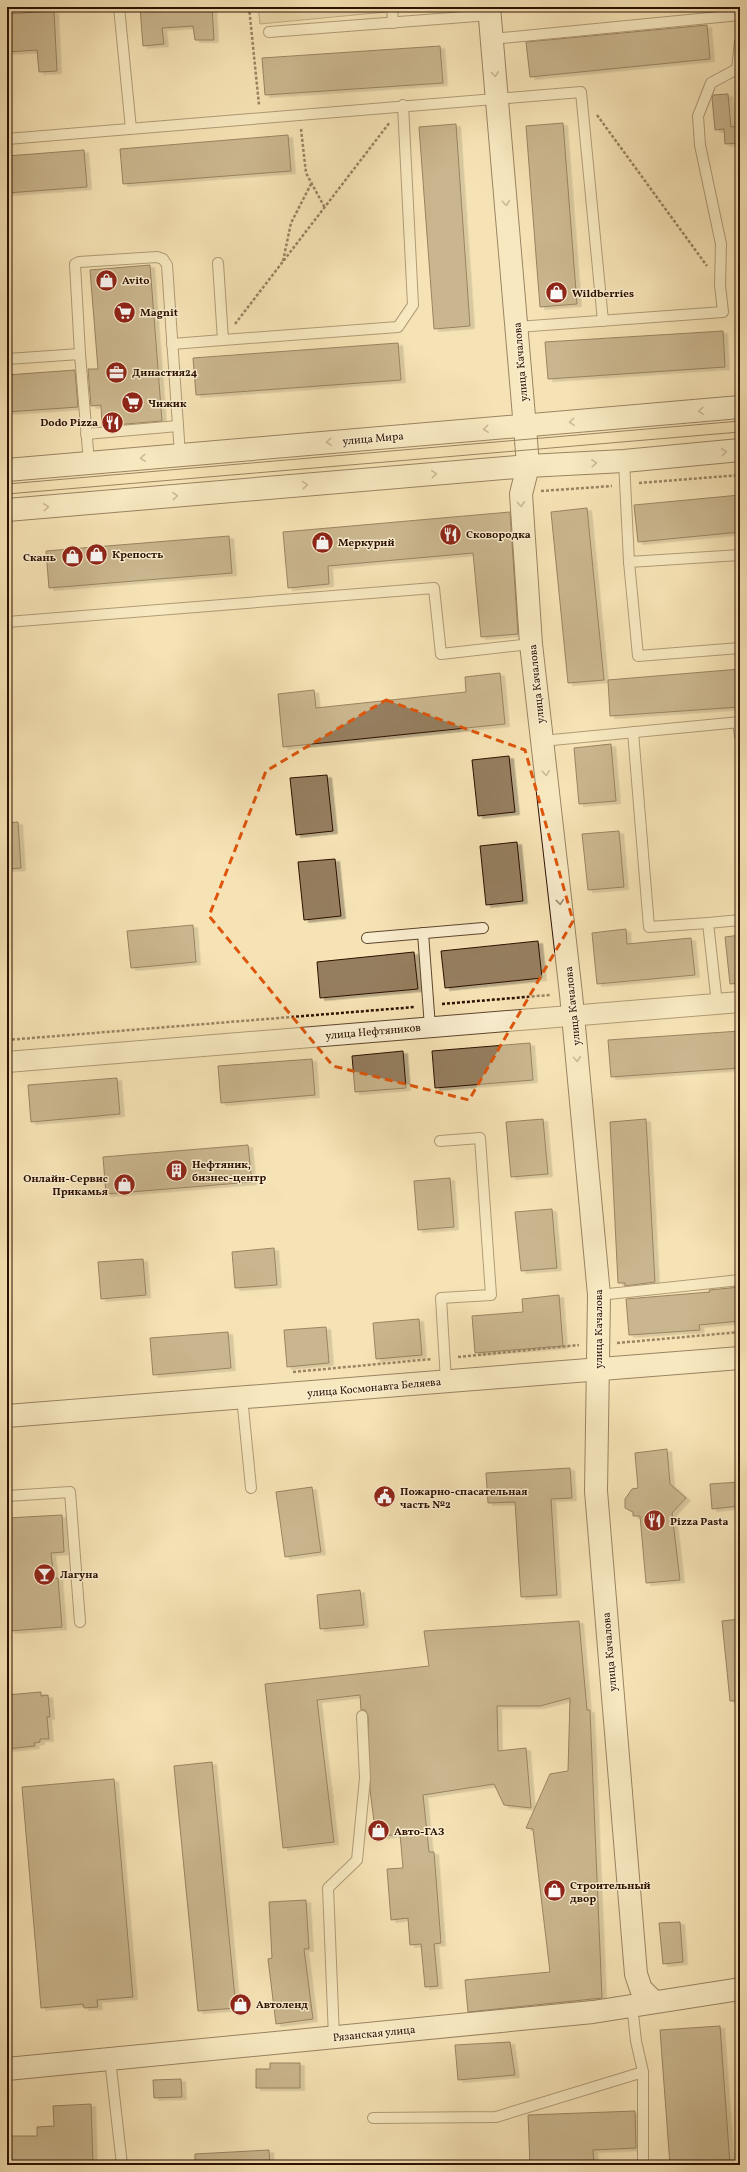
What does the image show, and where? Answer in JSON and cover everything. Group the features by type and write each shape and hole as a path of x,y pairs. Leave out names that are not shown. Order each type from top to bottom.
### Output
{"street":[{"name":"улица Качалова","path":"489,11 528,466 521,494 531,644 573,1015 599,1295 596,1491 635,1966 641,1988 653,2001"},
{"name":"улица Мира","path":"7,470 740,407"},
{"path":"7,510 528,466 624,461 740,450"},
{"name":"улица Нефтяников","path":"7,1062 740,1002"},
{"name":"улица Космонавта Беляева","path":"7,1416 740,1358"},
{"name":"Рязанская улица","path":"7,2069 593,2012 653,2001 740,1989"}],"lane":[{"path":"119,7 130,128"},
{"path":"392,7 393,22"},
{"path":"268,32 393,22 489,11"},
{"path":"492,39 740,15"},
{"path":"517,327 723,312 720,285 720,244 700,145 698,116 711,83 737,68 740,42"},
{"path":"7,139 497,97 580,92 603,321"},
{"path":"172,344 398,327 413,305 403,105"},
{"path":"88,463 74,269 75,264 79,262 156,256 163,259 167,264 180,455"},
{"path":"218,262 223,340"},
{"path":"7,359 80,354"},
{"path":"86,434 178,426"},
{"path":"624,461 629,562 638,656 740,648"},
{"path":"629,562 740,555"},
{"path":"7,622 434,588 441,654 531,644"},
{"path":"542,741 739,722 740,736"},
{"path":"633,732 649,927 740,920"},
{"path":"708,923 717,1004"},
{"path":"367,938 483,928"},
{"path":"423,933 430,1027"},
{"path":"440,1141 480,1138 491,1295 441,1298 446,1381"},
{"path":"599,1295 740,1280"},
{"path":"242,1397 251,1488"},
{"path":"7,1496 70,1492 80,1622"},
{"path":"334,2037 328,1888 357,1860 365,1778 362,1716"},
{"path":"632,2005 636,2041 643,2072 643,2165"},
{"path":"110,2059 122,2165"},
{"path":"373,2118 496,2117 643,2072"}],"path":[{"path":"249,7 260,118"},
{"path":"580,92 720,285"},
{"path":"223,340 403,105"},
{"path":"299,114 306,173 325,208"},
{"path":"282,263 291,223 312,184"},
{"path":"7,1040 550,995"},
{"path":"612,1343 740,1332"},
{"path":"286,1372 579,1345"}],"highlighted area":[{"path":"386,700 525,750 573,921 469,1100 333,1066 209,916 266,771"}],"shaded area":[{"path":"258,7 385,7 386,12 260,24"}],"building":[{"path":"140,7 212,7 214,40 195,40 193,26 162,28 164,44 143,46"},
{"path":"54,11 57,71 39,72 37,50 7,52 7,14"},
{"path":"707,25 710,59 530,77 526,42"},
{"path":"440,46 443,83 265,95 262,58"},
{"path":"728,94 731,127 740,126 740,143 725,144 724,129 715,130 713,95"},
{"path":"563,123 577,304 540,307 526,126"},
{"path":"456,124 470,326 434,329 419,127"},
{"path":"288,135 291,171 123,184 120,149"},
{"path":"84,150 87,187 7,193 7,156"},
{"path":"150,265 162,421 102,426 101,405 91,406 88,369 98,369 90,270"},
{"path":"723,331 725,367 548,379 545,342"},
{"path":"398,343 401,380 196,395 193,358"},
{"path":"75,370 78,407 7,412 7,375"},
{"path":"740,495 740,532 638,542 634,505"},
{"path":"587,508 604,680 568,683 551,512"},
{"path":"510,512 518,634 481,637 473,553 328,566 329,584 288,588 283,532"},
{"path":"229,536 232,573 49,588 46,551"},
{"path":"740,669 740,707 610,716 608,680"},
{"path":"500,673 505,724 283,747 278,694 314,690 316,708 466,692 465,677"},
{"path":"611,744 616,801 579,804 574,748"},
{"path":"509,756 515,812 478,816 472,760"},
{"path":"327,775 333,831 296,835 290,778"},
{"path":"18,822 21,868 7,869 7,823"},
{"path":"619,831 624,887 588,890 582,834"},
{"path":"517,842 523,901 486,905 480,846"},
{"path":"335,859 341,916 304,920 298,862"},
{"path":"193,925 196,962 131,968 127,931"},
{"path":"626,929 627,944 691,938 695,975 597,984 592,933"},
{"path":"740,935 740,983 730,984 725,937"},
{"path":"538,941 542,978 445,988 441,951"},
{"path":"414,952 418,989 320,998 317,962"},
{"path":"740,1031 740,1068 611,1077 608,1040"},
{"path":"530,1043 533,1080 435,1088 432,1051"},
{"path":"403,1051 406,1088 355,1092 352,1056"},
{"path":"312,1059 315,1095 221,1103 218,1066"},
{"path":"117,1078 120,1114 31,1122 28,1085"},
{"path":"543,1119 548,1174 511,1177 506,1122"},
{"path":"646,1119 655,1282 625,1286 625,1283 618,1283 610,1122"},
{"name":"Нефтяник, бизнес-центр","path":"248,1145 252,1182 106,1194 103,1157"},
{"path":"450,1178 454,1227 418,1230 414,1181"},
{"path":"552,1209 557,1268 521,1271 515,1212"},
{"path":"274,1248 277,1285 235,1288 232,1252"},
{"path":"143,1259 146,1295 101,1299 98,1262"},
{"path":"740,1287 740,1321 699,1325 700,1330 629,1335 626,1299 710,1292 709,1290"},
{"path":"559,1295 563,1346 475,1353 472,1316 523,1312 522,1299"},
{"path":"419,1319 422,1355 376,1359 373,1323"},
{"path":"326,1327 329,1363 287,1367 284,1330"},
{"path":"228,1332 231,1368 153,1375 150,1338"},
{"path":"667,1449 670,1484 686,1498 672,1513 680,1580 646,1583 640,1516 633,1516 633,1512 625,1508 625,1499 632,1489 638,1488 635,1453"},
{"path":"570,1468 572,1498 551,1499 557,1595 521,1597 515,1502 488,1503 486,1473"},
{"path":"740,1482 740,1506 712,1509 710,1484"},
{"path":"312,1487 321,1552 285,1557 276,1492"},
{"path":"62,1515 64,1552 51,1553 54,1578 58,1578 62,1627 10,1631 7,1597 7,1518"},
{"path":"360,1590 364,1625 320,1629 317,1595"},
{"path":"740,1619 740,1701 730,1701 722,1621"},
{"path":"579,1621 587,1710 590,1710 602,1998 468,2012 465,1980 550,1972 533,1829 526,1828 550,1774 568,1771 570,1698 540,1706 497,1706 498,1751 526,1748 531,1808 504,1805 494,1784 423,1795 429,1852 434,1852 441,1943 434,1944 438,1986 425,1987 421,1944 410,1945 408,1918 391,1920 387,1869 403,1868 400,1834 376,1837 370,1790 368,1716 365,1710 361,1710 360,1695 317,1700 334,1842 283,1848 265,1684 429,1666 424,1631"},
{"path":"41,1692 41,1696 48,1695 50,1717 47,1717 49,1739 40,1739 40,1742 34,1743 35,1746 7,1749 7,1695"},
{"path":"212,1762 236,2008 198,2011 174,1766"},
{"path":"114,1779 133,1997 97,2000 98,2007 84,2008 83,2004 41,2008 22,1787"},
{"path":"306,1900 309,1949 304,1949 313,2019 276,2024 268,1959 272,1958 269,1902"},
{"path":"680,1922 683,1962 663,1964 659,1923"},
{"path":"720,2026 730,2165 670,2165 660,2030"},
{"path":"510,2042 515,2075 458,2080 455,2045"},
{"path":"270,2063 300,2063 300,2088 256,2088 256,2069 270,2069"},
{"path":"181,2079 182,2097 154,2098 153,2080"},
{"path":"91,2104 93,2165 7,2165 7,2136 37,2136 37,2127 54,2126 53,2106"},
{"path":"635,2111 636,2148 593,2150 594,2165 530,2165 528,2115"},
{"path":"269,2150 270,2165 195,2165 195,2154"}],"tram line":[{"path":"7,484 740,421"},
{"path":"7,494 740,432"}],"place":[{"name":"Avito","path":"107,280"},
{"name":"Wildberries","path":"556,293"},
{"name":"Magnit","path":"125,312"},
{"name":"Династия24","path":"117,372"},
{"name":"Чижик","path":"132,403"},
{"name":"Dodo Pizza","path":"113,422"},
{"name":"Сковородка","path":"451,534"},
{"name":"Меркурий","path":"322,542"},
{"name":"Крепость","path":"96,554"},
{"name":"Скань","path":"72,557"},
{"name":"Нефтяник, бизнес-центр","path":"177,1170"},
{"name":"Онлайн-Сервис Прикамья","path":"124,1184"},
{"name":"Пожарно-спасательная часть №2","path":"385,1497"},
{"name":"Pizza Pasta","path":"654,1521"},
{"name":"Лагуна","path":"45,1574"},
{"name":"Авто-ГАЗ","path":"378,1831"},
{"name":"Строительный двор","path":"555,1891"},
{"name":"Автоленд","path":"241,2004"}]}
